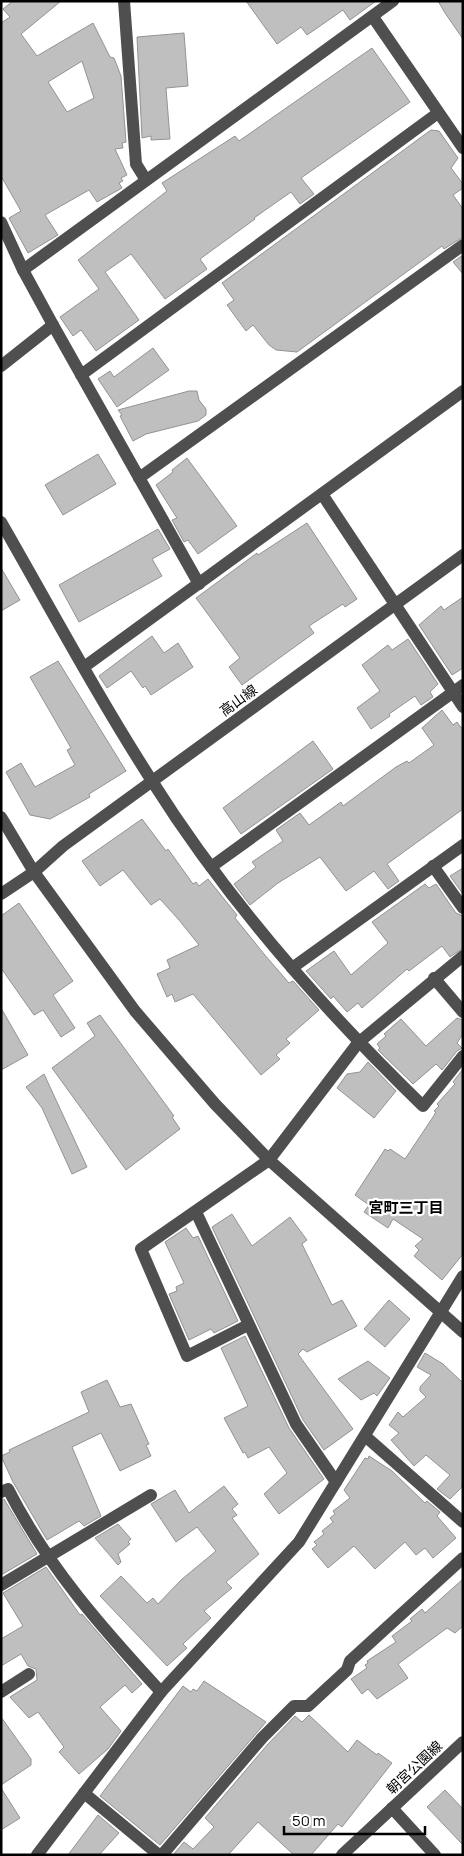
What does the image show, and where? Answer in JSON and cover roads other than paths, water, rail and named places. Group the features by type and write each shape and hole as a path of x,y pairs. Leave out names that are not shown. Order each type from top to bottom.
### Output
{"street":[{"path":"124,1 136,164 146,180"},
{"path":"23,270 393,1"},
{"path":"373,17 463,148"},
{"path":"81,375 438,113"},
{"path":"1,222 23,270 52,325 199,584"},
{"path":"139,478 463,245"},
{"path":"1,366 52,325"},
{"path":"84,667 463,391"},
{"path":"322,494 396,604 458,689 463,708"},
{"path":"1,522 152,782 211,867 292,968 358,1043 423,1106 463,1056"},
{"name":"高山線","path":"1,894 34,872 63,846 463,555"},
{"path":"211,867 458,689"},
{"path":"1,817 34,872 135,1011 215,1104 268,1160 463,1332"},
{"path":"292,968 463,844"},
{"path":"433,866 463,908"},
{"path":"248,1325 187,1356 141,1249 268,1160 358,1043 434,978 463,956"},
{"path":"434,978 463,1012"},
{"path":"196,1212 296,1424 336,1482"},
{"path":"37,1855 161,1692 299,1542 463,1276"},
{"path":"365,1436 463,1522"},
{"path":"1,1492 8,1489 24,1520 98,1624 161,1692"},
{"path":"1,1585 151,1495"},
{"path":"84,1793 161,1855 262,1738 294,1706 308,1706 347,1670 350,1661 463,1558"},
{"path":"1,1692 29,1674"},
{"name":"朝宮公園線","path":"342,1855 463,1742"},
{"path":"392,1808 434,1855"}],"district":[{"name":"宮町三丁目","path":"406,1207"}]}
